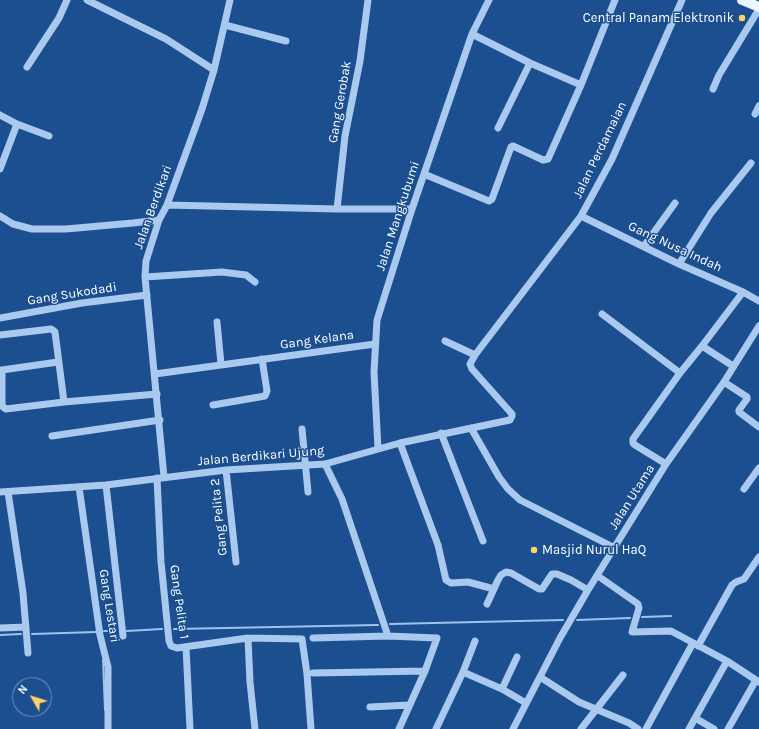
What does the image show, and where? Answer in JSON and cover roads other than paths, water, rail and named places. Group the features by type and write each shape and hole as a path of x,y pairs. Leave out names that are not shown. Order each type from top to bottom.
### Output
{"main road":[{"path":"742,0 759,8"}],"street":[{"path":"27,68 55,24 67,0"},
{"path":"87,0 166,39 214,70"},
{"name":"Jalan Berdikari","path":"161,477 160,420 145,277 146,261 159,220 167,205 202,109 214,70 230,0"},
{"name":"Gang Gerobak","path":"337,209 345,136 361,55 368,0"},
{"name":"Jalan Mangkubumi","path":"378,449 374,372 377,320 412,209 472,34 489,0"},
{"path":"424,174 491,201 510,147 512,146 543,160 548,159 581,85 615,0"},
{"name":"Jalan Perdamaian","path":"475,356 581,216 612,159 682,0"},
{"path":"713,90 719,75 759,8"},
{"path":"225,25 286,41"},
{"path":"472,34 530,63 581,85"},
{"path":"498,128 530,63"},
{"path":"755,114 759,106"},
{"path":"0,115 17,124 49,136"},
{"path":"0,169 17,124"},
{"path":"679,264 711,213 751,163"},
{"path":"644,246 675,203"},
{"path":"167,205 337,209 412,209"},
{"path":"0,216 13,224 32,228 66,229 159,220"},
{"name":"Gang Nusa Indah","path":"581,216 679,264 743,292 759,301"},
{"path":"145,277 222,272 246,275 255,282"},
{"path":"666,464 635,445 633,443 633,439 680,373 743,292"},
{"name":"Gang Sukodadi","path":"0,318 61,307 147,295"},
{"path":"602,314 680,373"},
{"path":"217,322 221,364"},
{"name":"Jalan Utama","path":"513,729 560,638 588,590 666,464 724,382 759,326"},
{"path":"0,335 52,330 55,332 64,402"},
{"path":"445,341 475,356"},
{"name":"Gang Kelana","path":"155,374 375,344"},
{"path":"702,346 733,366"},
{"name":"Jalan Berdikari Ujung","path":"0,492 106,485 226,470 326,464 441,433 510,420 512,416 472,369 470,364 475,356"},
{"path":"213,405 265,396 267,392 262,359"},
{"path":"58,362 1,370 2,405 4,409 157,394"},
{"path":"724,382 747,397 739,412 759,427"},
{"path":"52,436 160,420"},
{"path":"471,428 499,477 508,489 520,500 615,548"},
{"path":"302,429 308,492"},
{"path":"441,433 483,541"},
{"path":"400,443 438,545 446,580 451,583 468,582 494,589"},
{"path":"326,464 342,499 388,636"},
{"path":"744,489 759,468"},
{"name":"Gang Pelita 2","path":"226,470 236,562"},
{"name":"Gang Pelita 1","path":"161,477 161,562 171,646 186,647 248,638 302,639 307,674 311,729"},
{"path":"106,485 123,636"},
{"name":"Gang Lestari","path":"79,487 100,636 108,667 108,729"},
{"path":"8,492 23,593 28,653"},
{"path":"646,729 732,585 744,579 759,557"},
{"path":"487,604 501,574 508,572 539,589 542,589 554,573 571,580 588,590"},
{"path":"598,576 638,604 639,608 632,632 670,631 727,661 757,681 728,729"},
{"path":"0,628 26,627"},
{"path":"313,638 388,636 437,638 425,671 408,705 399,729"},
{"path":"248,638 250,682 255,729"},
{"path":"436,729 463,672 475,642"},
{"path":"186,647 190,729"},
{"path":"502,689 517,657"},
{"path":"689,729 727,661"},
{"path":"313,673 425,671"},
{"path":"463,672 502,689 526,703"},
{"path":"581,729 623,676"},
{"path":"540,677 579,702 629,723 638,729"},
{"path":"370,707 408,705"},
{"path":"695,718 714,729"}],"waterway":[{"path":"642,617 671,616"},
{"path":"577,620 630,618"},
{"path":"390,624 563,620"},
{"path":"174,629 378,625"},
{"path":"127,631 162,629"},
{"path":"104,631 115,631"},
{"path":"32,634 96,632"},
{"path":"0,635 21,634"},
{"path":"103,660 105,710"}],"place":[{"name":"Central Panam Elektronik","path":"742,18"},
{"name":"Masjid Nurul HaQ","path":"534,550"}]}
